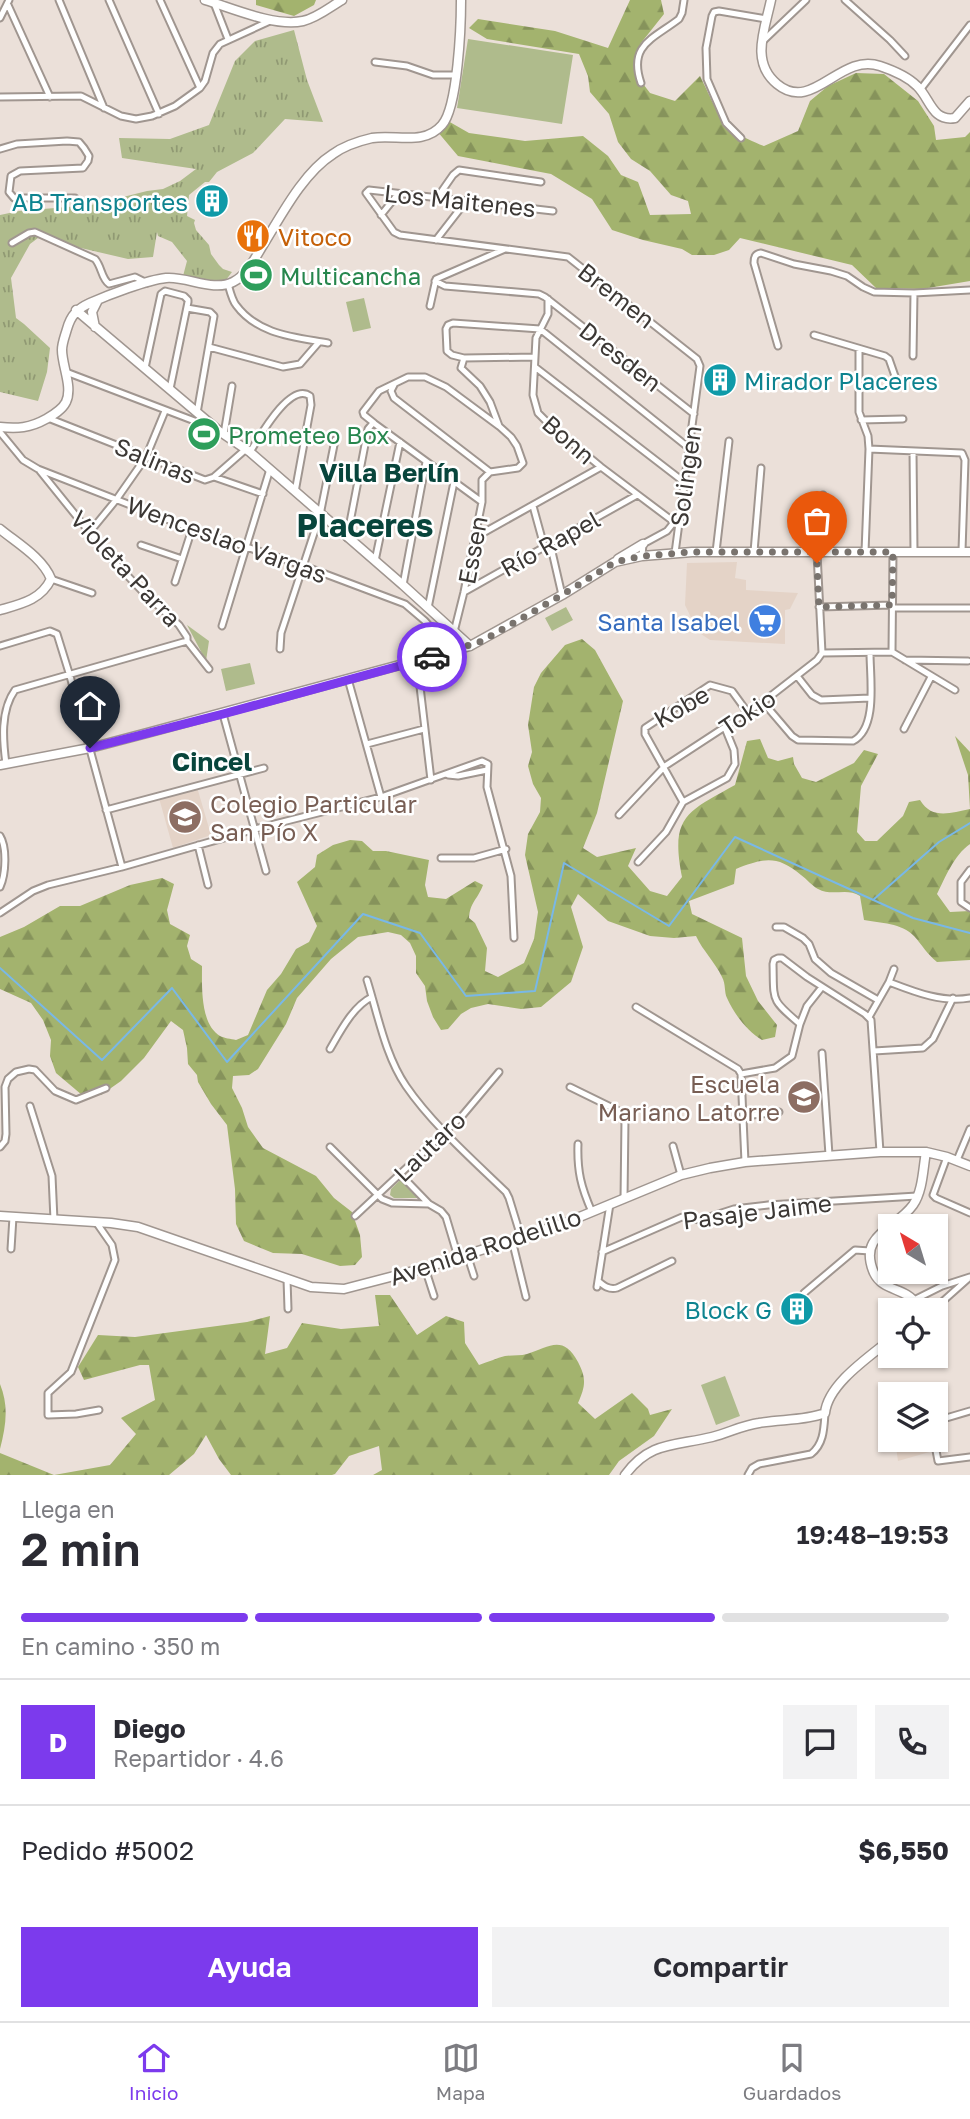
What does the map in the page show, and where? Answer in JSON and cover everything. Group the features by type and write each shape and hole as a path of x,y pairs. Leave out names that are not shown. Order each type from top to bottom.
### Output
{"street":[{"path":"60,0 104,108"},
{"path":"109,0 159,114"},
{"path":"160,0 200,88"},
{"path":"205,0 272,20 303,21 342,0"},
{"path":"0,429 29,427 48,418 67,400 63,345 76,310 147,283 169,278 228,285 248,269 302,184 326,159 359,142 374,138 418,138 432,133 442,125 449,113 456,75 461,0"},
{"path":"640,83 636,69 644,44 679,19 684,0"},
{"path":"771,0 761,43 761,58 764,69 781,88 801,93 814,89 846,68 867,63 890,70 911,82 920,90 933,111 944,118 954,118 970,101"},
{"path":"761,43 806,0"},
{"path":"845,0 905,56"},
{"path":"9,2 50,97"},
{"path":"0,19 9,2"},
{"path":"214,3 229,39"},
{"path":"741,138 726,123 706,79 706,48 714,12 766,19"},
{"path":"0,97 81,96 115,114 128,118 145,118 159,114 200,88 205,81 212,53 220,44 272,20"},
{"path":"920,90 970,25"},
{"path":"375,61 407,66 433,75 456,75"},
{"path":"0,149 17,144 79,142 89,156 83,168 20,171 11,176 9,182 9,192 14,198 75,198"},
{"path":"437,198 459,170 541,182"},
{"name":"Los Maitenes","path":"381,215 367,191 553,211"},
{"path":"381,215 398,194"},
{"path":"436,240 467,200"},
{"name":"Bremen","path":"381,215 394,232 400,235 568,257 697,359"},
{"path":"12,243 35,232 95,259 109,284 135,277 147,283"},
{"path":"430,306 435,281 439,277 508,248"},
{"path":"778,346 754,263 757,254 847,276 874,292 970,290"},
{"path":"435,281 445,286 539,294 548,299"},
{"path":"228,285 236,305 256,323 275,334 328,343"},
{"path":"145,368 162,292 186,298 187,308 170,389"},
{"path":"913,356 914,293"},
{"name":"Dresden","path":"548,299 694,414"},
{"name":"Bonn","path":"548,299 549,307 536,338 533,396 538,413 601,467 676,524"},
{"path":"95,327 92,312 98,300"},
{"name":"Bonn","path":"542,326 558,306"},
{"path":"187,308 214,314 197,413"},
{"path":"76,310 197,413 248,450 470,646"},
{"path":"535,357 464,358 452,355 447,351 446,329 453,323 542,326 689,448"},
{"path":"814,335 885,356 889,359 896,379"},
{"path":"209,347 283,367 300,365 319,342"},
{"path":"859,349 859,412 868,436 869,449 866,552"},
{"path":"464,358 461,368 485,394 500,427"},
{"name":"Solingen","path":"675,553 676,524 680,516 700,366 697,359"},
{"path":"206,362 215,363"},
{"path":"535,368 684,482"},
{"path":"65,372 222,432"},
{"path":"394,385 391,391 394,398 490,472 518,467 523,463 511,437 446,387 425,377 408,377 376,393 363,412 374,423 482,502"},
{"path":"222,432 232,386"},
{"path":"214,477 248,450 275,414 300,392 310,396 311,405 295,492"},
{"path":"89,533 146,457 165,411"},
{"name":"Salinas","path":"48,418 205,480 214,477 263,494"},
{"path":"861,420 902,419"},
{"path":"347,538 369,429 374,423"},
{"name":"Wenceslao Vargas","path":"0,429 23,460 38,469 192,529 304,566 405,604 425,621 452,652"},
{"path":"280,649 281,634 320,514 335,440"},
{"path":"716,552 729,441"},
{"path":"375,561 400,442"},
{"path":"615,562 675,553 966,551 965,460 962,453 869,449"},
{"path":"914,451 914,551"},
{"path":"403,585 426,462"},
{"path":"474,538 601,467"},
{"path":"754,552 761,468"},
{"name":"Violeta Parra","path":"38,469 89,533 128,576 179,625 187,637 187,642 209,669"},
{"path":"222,626 270,469"},
{"name":"Essen","path":"454,632 482,502 482,480 490,472"},
{"path":"428,608 454,482"},
{"name":"Río Rapel","path":"464,592 636,495"},
{"path":"823,495 819,607 822,653 892,652 954,690"},
{"path":"534,506 562,595"},
{"path":"187,642 18,688 9,701 2,722 3,765 90,748 470,646 562,595 676,524"},
{"path":"0,529 39,560 51,579 47,588 36,598 0,610"},
{"path":"175,582 192,529"},
{"path":"667,531 673,533 676,539"},
{"path":"642,556 643,544"},
{"path":"141,545 182,559"},
{"path":"892,652 893,552"},
{"path":"51,579 92,593"},
{"path":"819,607 970,608"},
{"path":"0,646 54,631 57,634 122,867"},
{"name":"Tokio","path":"619,815 664,766 748,713 817,660 822,653"},
{"path":"763,702 798,740 853,741 859,738 869,719 870,653"},
{"path":"905,660 968,661"},
{"path":"416,661 431,779"},
{"path":"797,676 812,695 821,700 870,698"},
{"path":"904,729 931,677"},
{"path":"348,679 381,797"},
{"name":"Kobe","path":"683,802 644,729 713,685 732,691 748,713"},
{"path":"0,696 9,701"},
{"path":"223,714 266,871"},
{"path":"638,862 666,832 683,802 727,778 735,764 734,750 724,728"},
{"path":"367,744 424,729"},
{"path":"0,913 41,888 381,797 482,761 488,764 488,787 511,876 514,938"},
{"path":"106,810 264,768"},
{"path":"445,775 458,776 487,770"},
{"path":"0,836 4,845 4,877 0,887"},
{"path":"198,845 208,885"},
{"path":"441,858 474,858 506,849"},
{"path":"970,870 961,882 961,902 970,908"},
{"path":"776,927 784,927 803,938 809,944 815,960 831,973 878,1000"},
{"path":"800,1024 782,1009 774,997 773,964 774,960 780,957 869,1017"},
{"path":"880,1152 874,1051 869,1017 894,969"},
{"path":"367,980 396,1067 406,1086 445,1132 506,1192 522,1237"},
{"path":"889,982 928,996 970,998"},
{"path":"741,1074 769,1070 789,1059 794,1051 807,1006 822,987"},
{"path":"330,1049 364,1001 372,998"},
{"path":"874,1051 923,1048 933,1039 953,998"},
{"path":"636,1007 733,1065 741,1074 745,1162"},
{"path":"822,1053 829,1155"},
{"path":"0,1147 6,1135 5,1087 8,1079 16,1072 35,1070 55,1090 76,1100 106,1088"},
{"name":"Lautaro","path":"355,1216 468,1110 499,1072"},
{"path":"570,1087 617,1110 625,1119 624,1199"},
{"path":"30,1106 52,1176 54,1220"},
{"path":"744,1116 779,1112"},
{"path":"957,1160 970,1129"},
{"path":"578,1144 582,1191 592,1212"},
{"path":"673,1146 681,1175"},
{"path":"330,1147 382,1199 392,1203 429,1204"},
{"name":"Avenida Rodelillo","path":"0,1216 138,1227 319,1289 344,1289 425,1268 565,1223 681,1175 710,1168 745,1162 880,1152 926,1152 970,1166"},
{"path":"912,1298 907,1293 891,1289 878,1279 870,1251 872,1242 878,1235 914,1203 926,1152"},
{"path":"947,1157 933,1195 970,1213"},
{"path":"400,1174 429,1204 446,1217 474,1276"},
{"name":"Pasaje Jaime","path":"602,1252 682,1216 700,1220 734,1209 768,1205 917,1196"},
{"path":"610,1205 597,1284 612,1290 673,1261"},
{"path":"10,1249 13,1217"},
{"path":"96,1222 113,1245 115,1260 71,1372 48,1393 48,1415 99,1410"},
{"path":"512,1240 526,1297"},
{"path":"804,1293 855,1250 870,1251"},
{"path":"425,1268 433,1296"},
{"path":"918,1298 942,1286 970,1277 946,1298"},
{"path":"287,1279 288,1308"},
{"path":"748,1475 752,1468 759,1464 811,1454 818,1449 826,1402 857,1368 878,1350"},
{"path":"948,1417 970,1411"},
{"path":"625,1475 636,1462 662,1446 709,1438 759,1423 815,1417 825,1413"},
{"path":"937,1452 938,1461 970,1457"}],"shaded area":[{"path":"737,562 735,578 746,580 746,590 798,593 790,609 785,610 785,644 710,640 698,632 685,605 687,563"},
{"name":"Colegio Particular San Pío X","path":"197,787 211,835 173,848 159,798"},
{"path":"897,1452 930,1452 898,1461"}],"green space":[{"path":"256,0 316,0 314,5 294,16 256,5"},
{"path":"630,0 661,0 664,14 641,43 637,76 650,93 675,101 700,76 723,120 738,134 764,146 798,131 810,101 828,86 856,73 884,74 918,101 934,126 936,140 965,137 970,132 970,281 922,289 876,288 852,265 740,238 729,250 714,255 692,255 682,249 612,230 592,199 551,174 458,156 437,131 448,121 469,133 525,141 583,136 608,156 621,175 638,182 650,215 691,214 688,201 671,195 650,171 631,159 618,142 609,114 590,92 588,76 579,54 487,39 469,28 478,19 555,31 608,48"},
{"path":"294,30 307,80 323,122 285,119 253,153 217,172 209,182 205,182 189,195 187,216 195,220 196,230 209,245 211,254 219,265 232,272 226,280 217,284 183,276 187,261 172,242 158,236 157,232 153,257 128,259 38,238 30,244 11,278 16,318 50,348 47,372 38,401 0,392 0,215 91,205 163,189 180,181 196,169 122,158 119,138 170,139 209,125 235,61 255,41"},
{"path":"468,39 573,55 562,124 457,108"},
{"name":"Multicancha","path":"258,259 270,267 253,291 242,283"},
{"path":"364,298 371,328 353,332 346,302"},
{"path":"566,607 573,620 552,631 545,618"},
{"path":"187,625 209,641 206,661"},
{"path":"582,639 595,650 623,701 597,813 583,848 597,857 636,848 628,866 650,891 667,896 682,877 678,841 686,818 705,802 735,785 747,741 760,739 768,758 778,761 793,757 802,778 816,782 854,763 864,750 878,754 861,786 857,832 865,841 877,841 903,816 909,802 920,800 930,810 942,814 970,809 970,844 955,860 937,894 950,912 970,911 970,960 937,962 914,936 903,928 864,920 860,896 850,892 829,892 816,888 785,864 770,860 736,869 734,884 689,901 692,914 742,938 746,976 758,1001 777,1025 775,1037 762,1040 746,1027 733,1010 726,996 722,977 696,936 650,936 608,921 578,894 571,907 583,947 571,982 541,1007 521,1009 488,1004 471,1008 461,1014 448,1029 441,1030 433,1017 425,986 416,973 416,956 410,943 401,935 388,932 358,937 331,959 297,998 286,1024 258,1069 249,1075 233,1076 232,1088 248,1127 263,1148 316,1176 334,1198 352,1212 360,1235 362,1257 355,1265 340,1266 302,1254 273,1253 244,1241 236,1224 235,1189 227,1125 211,1104 198,1082 197,1075 188,1064 183,1030 171,1021 144,1058 121,1081 101,1095 82,1095 56,1073 50,1056 51,1040 43,1020 31,1003 0,989 0,937 24,927 60,906 80,906 130,885 162,878 174,884 167,910 170,924 190,935 187,946 191,959 202,966 204,1004 209,1023 220,1036 236,1040 248,1035 267,990 281,974 296,949 309,942 317,926 297,882 315,867 317,855 333,845 350,840 362,841 373,851 429,860 425,885 428,897 446,899 475,881 483,885 469,918 475,923 487,948 485,971 498,977 524,963 534,939 538,912 525,855 528,834 540,812 541,798 533,784 528,766 532,752 528,725 534,687 541,673 565,645"},
{"path":"250,663 255,684 226,691 221,669"},
{"path":"955,736 970,752 970,809 968,775"},
{"path":"401,1179 419,1198 394,1198 390,1195 391,1189"},
{"path":"375,1295 390,1295 417,1335 446,1316 464,1322 465,1343 479,1365 549,1346 561,1345 567,1348 578,1362 584,1378 578,1403 595,1419 632,1393 648,1409 650,1415 672,1409 654,1436 619,1461 609,1475 373,1475 382,1470 379,1446 349,1456 332,1475 231,1475 206,1435 194,1454 169,1475 54,1475 110,1465 136,1434 121,1418 155,1400 149,1365 84,1380 78,1367 98,1335 135,1337 247,1322 270,1316 265,1354 287,1348 302,1323 341,1329 379,1326"},
{"path":"725,1376 740,1416 716,1425 701,1385"},
{"path":"0,1384 6,1416 0,1449"},
{"path":"0,1453 54,1475 0,1475"}],"waterway":[{"path":"873,900 939,842 970,823"},
{"path":"0,968 102,1060 172,988 227,1062 363,914 420,933 466,996 535,991 564,863 669,926 735,837 913,918 970,933"}],"way so far":[{"path":"432,657 482,641 615,562 642,556 692,552 893,552 892,605 819,607 817,563"}],"place":[{"name":"AB Transportes","path":"212,201"},
{"name":"Vitoco","path":"253,236"},
{"name":"Multicancha","path":"256,275"},
{"name":"Mirador Placeres","path":"720,380"},
{"name":"Prometeo Box","path":"204,434"},
{"name":"Santa Isabel","path":"765,621"},
{"name":"Colegio Particular San Pío X","path":"185,817"},
{"name":"Escuela Mariano Latorre","path":"804,1097"},
{"name":"Block G","path":"797,1309"}],"district":[{"name":"Villa Berlín","path":"389,472"},
{"name":"Placeres","path":"365,525"},
{"name":"Cincel","path":"212,761"}],"route":[{"path":"90,748 432,657"}]}
